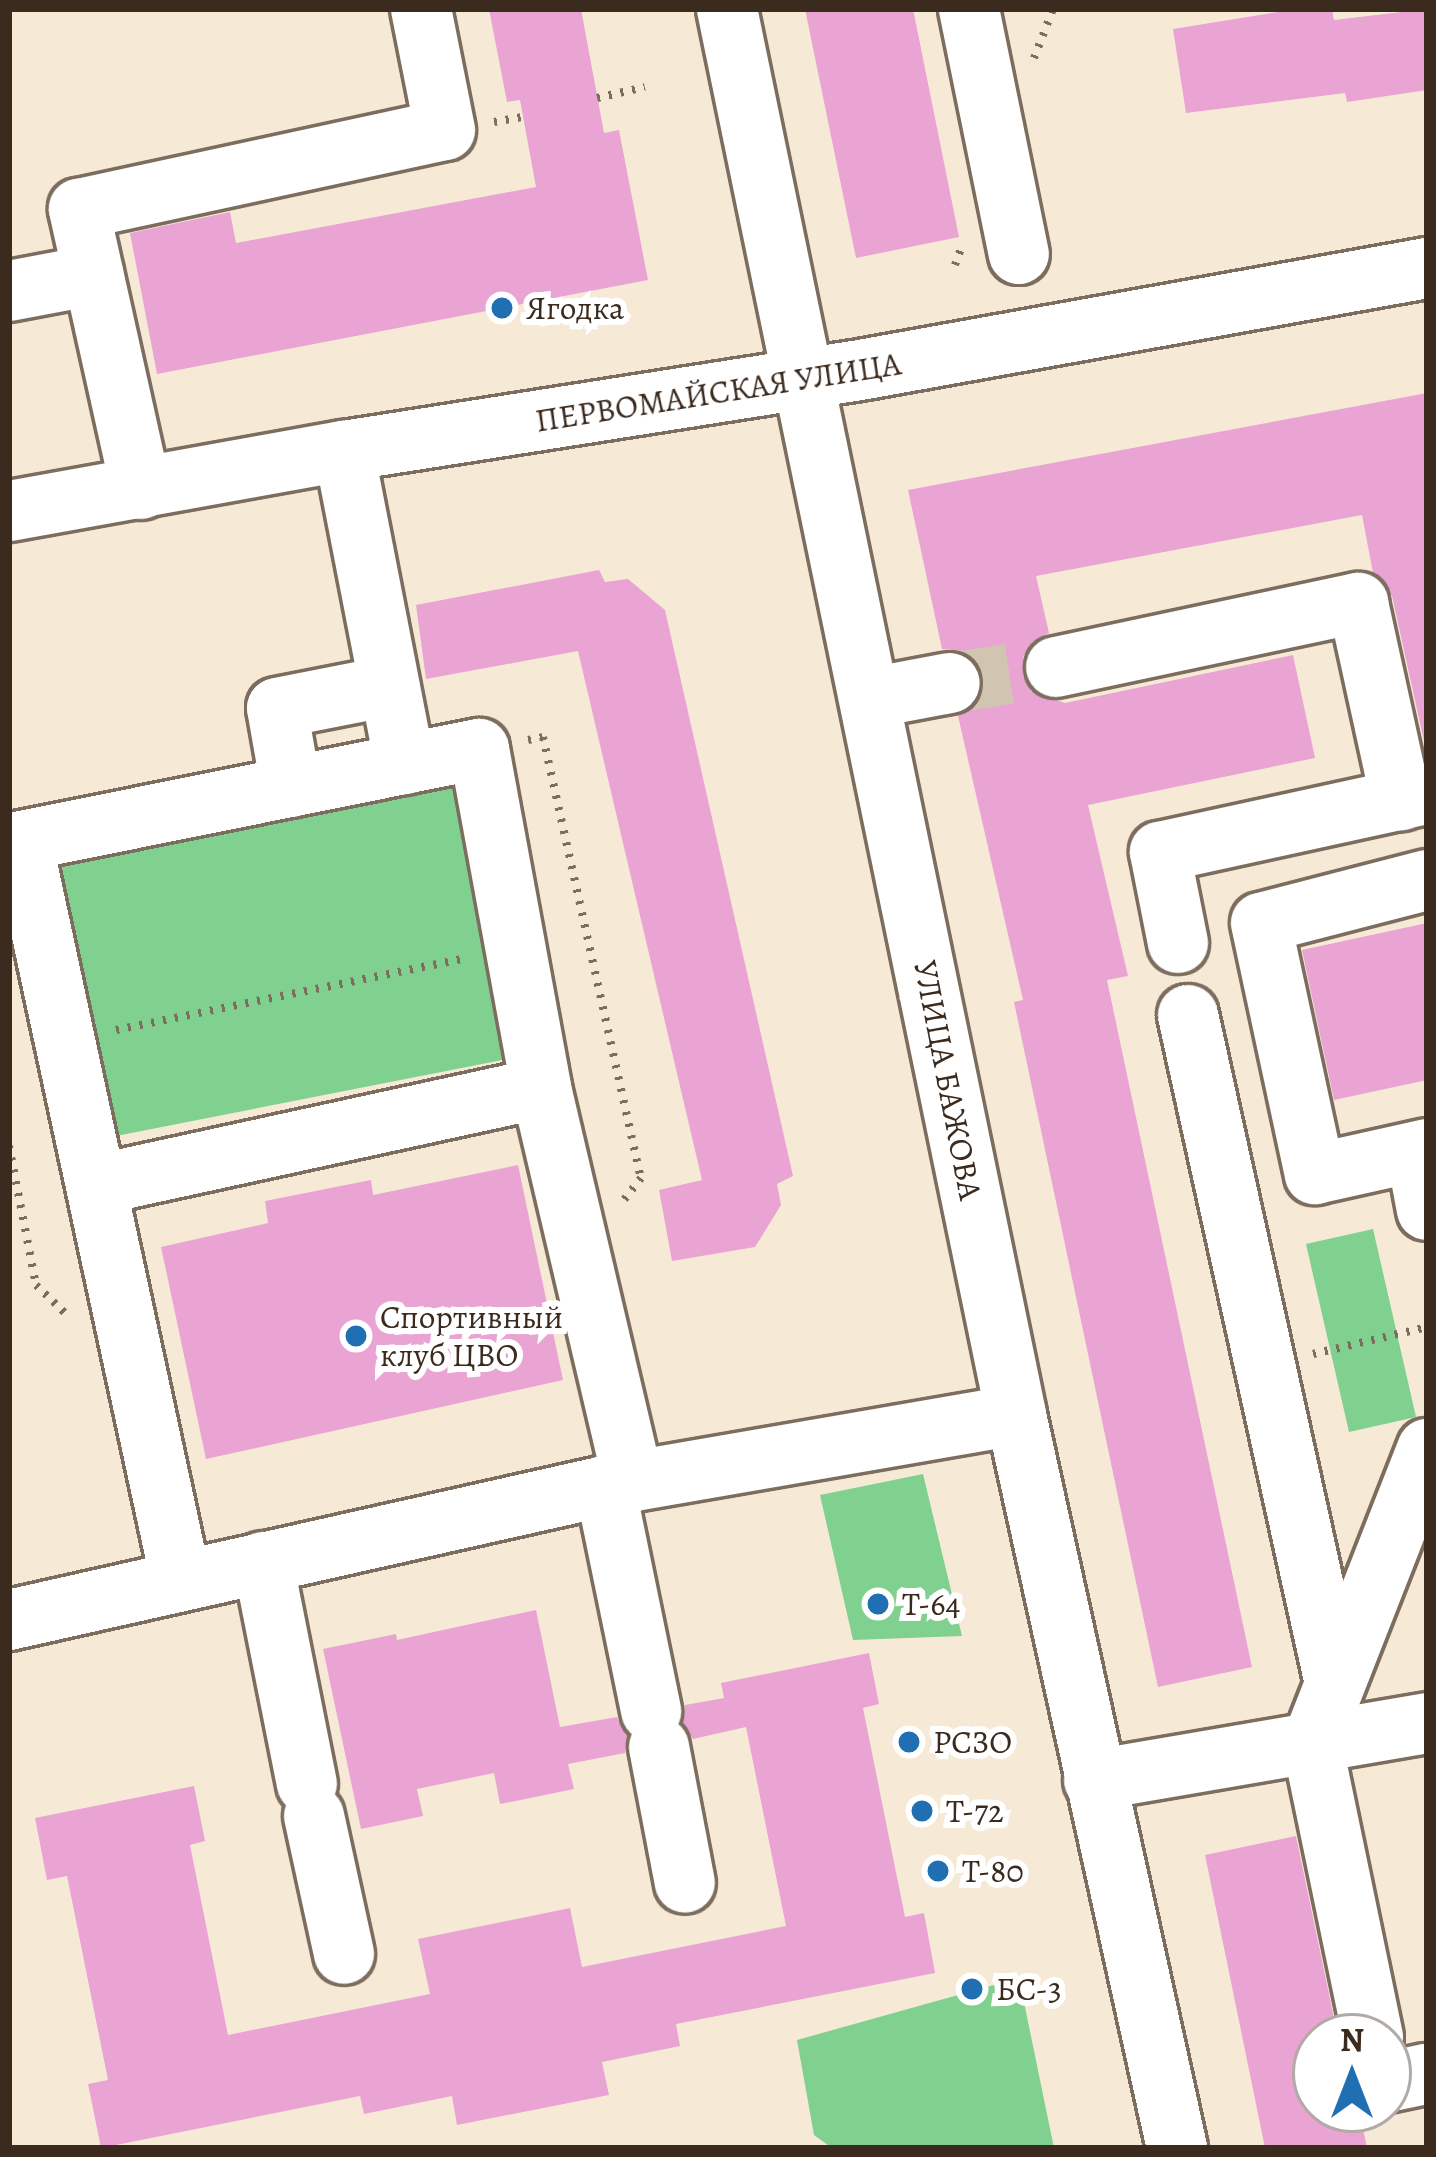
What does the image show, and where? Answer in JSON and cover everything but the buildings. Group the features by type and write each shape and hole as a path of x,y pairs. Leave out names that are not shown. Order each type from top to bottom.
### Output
{"street":[{"path":"141,489 79,209 445,130 422,9"},
{"name":"УЛИЦА БАЖОВА","path":"728,9 1016,1415 1178,2148"},
{"path":"969,9 1019,254"},
{"name":"ПЕРВОМАЙСКАЯ УЛИЦА","path":"9,511 344,451 803,379 1427,268"},
{"path":"9,291 94,275"},
{"path":"344,451 405,764"},
{"path":"1057,667 1358,603 1414,797 1160,851 1178,943"},
{"path":"871,698 950,683"},
{"path":"291,787 277,708 389,686"},
{"path":"181,1580 22,841 479,749 619,1483 655,1729 685,1882"},
{"path":"1427,880 1261,923 1315,1174 1422,1150 1427,1210"},
{"path":"1188,1015 1334,1678"},
{"path":"96,1185 541,1088"},
{"path":"9,1620 619,1483 1016,1415"},
{"path":"1368,2013 1312,1742 1427,1449"},
{"path":"263,1562 344,1954"},
{"path":"1094,1780 1427,1723"}],"path":[{"path":"598,98 644,87"},
{"path":"479,749 543,737 641,1178 620,1205"},
{"path":"65,1041 586,933"},
{"path":"9,1146 36,1285 77,1325"},
{"path":"1265,1365 1427,1327"}],"green space":[{"path":"456,784 512,1058 111,1137 53,867"},
{"path":"1373,1229 1416,1417 1349,1432 1306,1244"},
{"path":"923,1474 962,1636 853,1640 820,1495"},
{"path":"1019,1978 1054,2148 832,2148 814,2135 797,2040"}],"tunnel":[{"path":"950,683 1056,667"}],"place":[{"name":"Ягодка","path":"502,308"},
{"name":"Спортивный клуб ЦВО","path":"356,1336"},
{"name":"Т-64","path":"878,1604"},
{"name":"РСЗО","path":"909,1742"},
{"name":"Т-72","path":"922,1811"},
{"name":"Т-80","path":"938,1871"},
{"name":"БС-3","path":"972,1989"}]}
